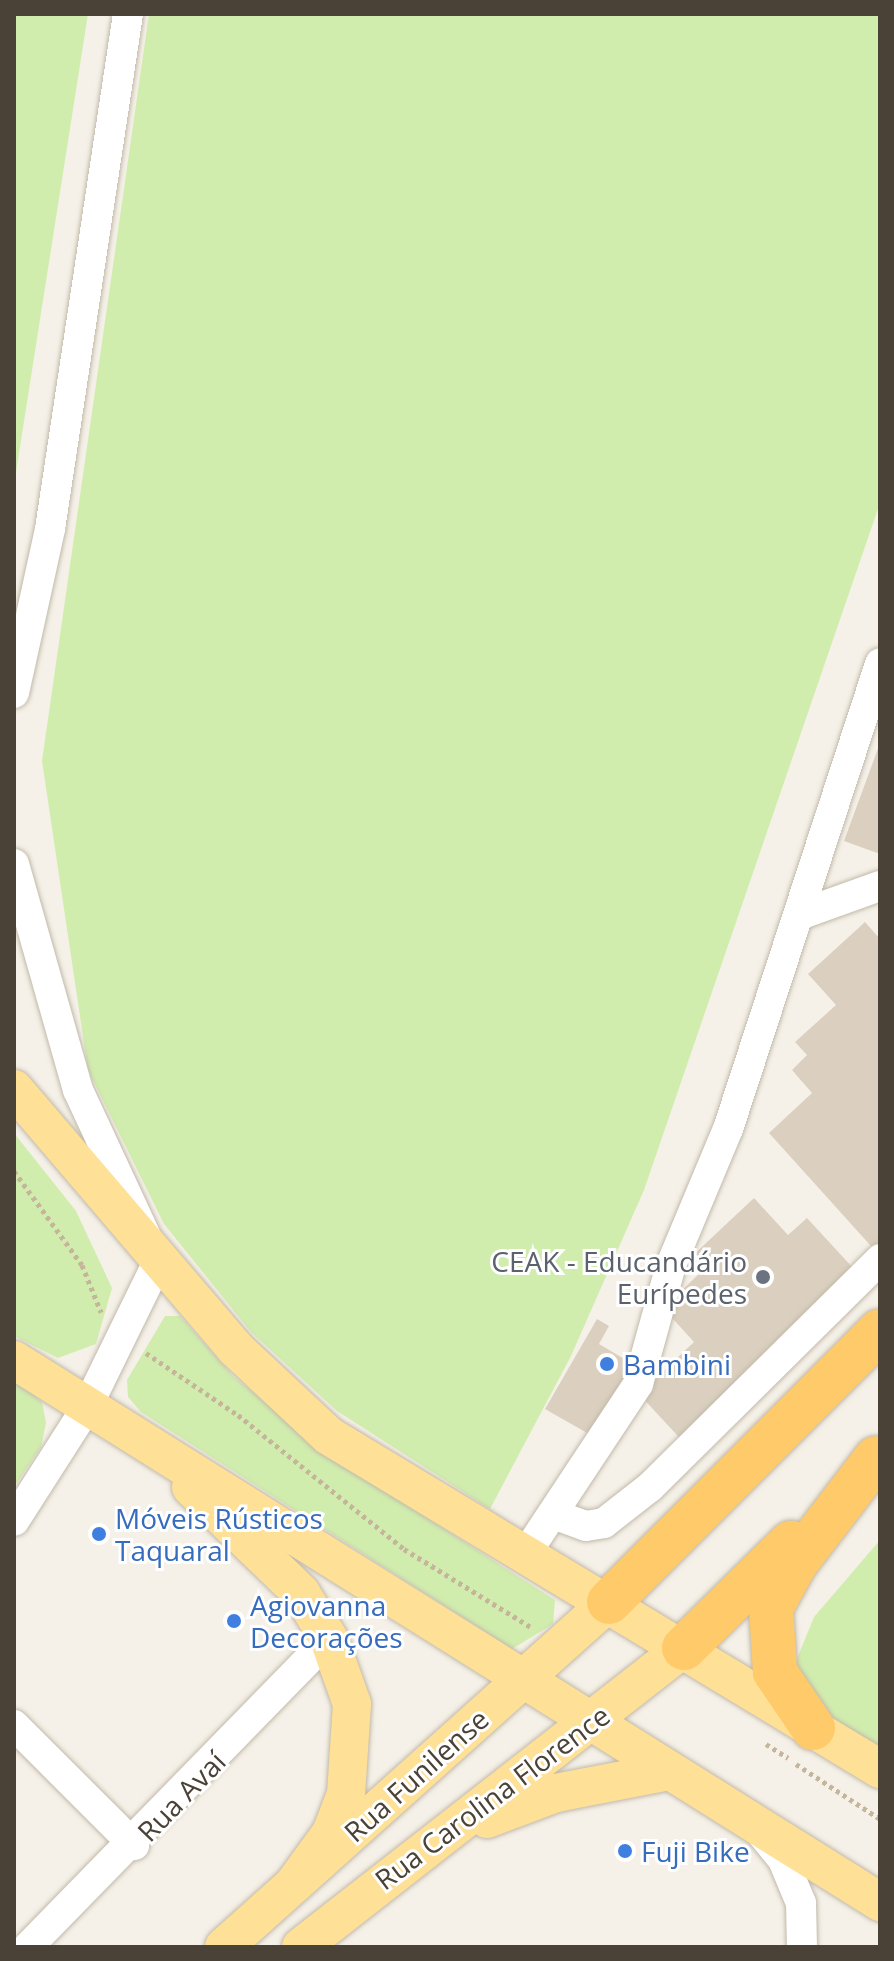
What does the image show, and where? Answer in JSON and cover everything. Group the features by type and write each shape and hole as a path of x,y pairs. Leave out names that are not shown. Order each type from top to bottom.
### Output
{"highway":[{"path":"609,1602 880,1331"},
{"path":"684,1648 878,1456"},
{"path":"813,1728 775,1672 771,1608 795,1564 878,1456"}],"main road":[{"path":"14,1089 158,1262 280,1395 329,1436 525,1555 609,1602 880,1769"},
{"path":"14,1360 522,1680 598,1721 669,1771 880,1902"},
{"path":"133,1434 265,1553 329,1639 352,1704 351,1760 331,1833 294,1884"},
{"name":"Rua Funilense","path":"224,1947 609,1602"},
{"name":"Rua Carolina Florence","path":"301,1947 598,1721 684,1648"},
{"path":"446,1835 556,1793 669,1771"}],"street":[{"path":"14,693 50,529 128,14"},
{"path":"525,1555 638,1384 671,1265 728,1129 880,663"},
{"path":"14,864 78,1090 158,1262 87,1407 14,1521"},
{"path":"799,915 880,886"},
{"path":"553,1514 586,1526 604,1523 650,1487 880,1259"},
{"name":"Rua Avaí","path":"28,1947 134,1845 329,1639"},
{"path":"14,1725 134,1845"},
{"path":"753,1823 783,1860 801,1903 802,1947"}],"green space":[{"path":"14,14 88,14 14,485"},
{"path":"149,14 880,14 880,503 644,1190 571,1356 490,1509 337,1411 251,1332 164,1224 88,1070 42,761"},
{"path":"14,1133 76,1211 112,1288 96,1344 58,1358 14,1336"},
{"path":"165,1316 180,1316 234,1377 333,1458 555,1600 553,1624 512,1649 141,1412 128,1397 127,1380"},
{"path":"14,1378 42,1402 46,1423 41,1447 14,1487"},
{"path":"880,1540 880,1769 798,1690 796,1661 814,1617"}],"building":[{"path":"880,743 880,854 844,841"},
{"path":"865,922 880,939 880,1256 769,1133 812,1093 792,1070 807,1055 795,1042 836,1005 808,974"},
{"path":"754,1198 788,1235 807,1218 865,1281 688,1447 639,1394 694,1342 663,1308 701,1272 689,1259"},
{"path":"597,1319 609,1326 599,1344 638,1367 596,1438 545,1409"}],"place":[{"name":"CEAK - Educandário Eurípedes","path":"763,1277"},
{"name":"Bambini","path":"607,1364"},
{"name":"Móveis Rústicos Taquaral","path":"99,1534"},
{"name":"Agiovanna Decorações","path":"234,1621"},
{"name":"Fuji Bike","path":"625,1851"}]}
